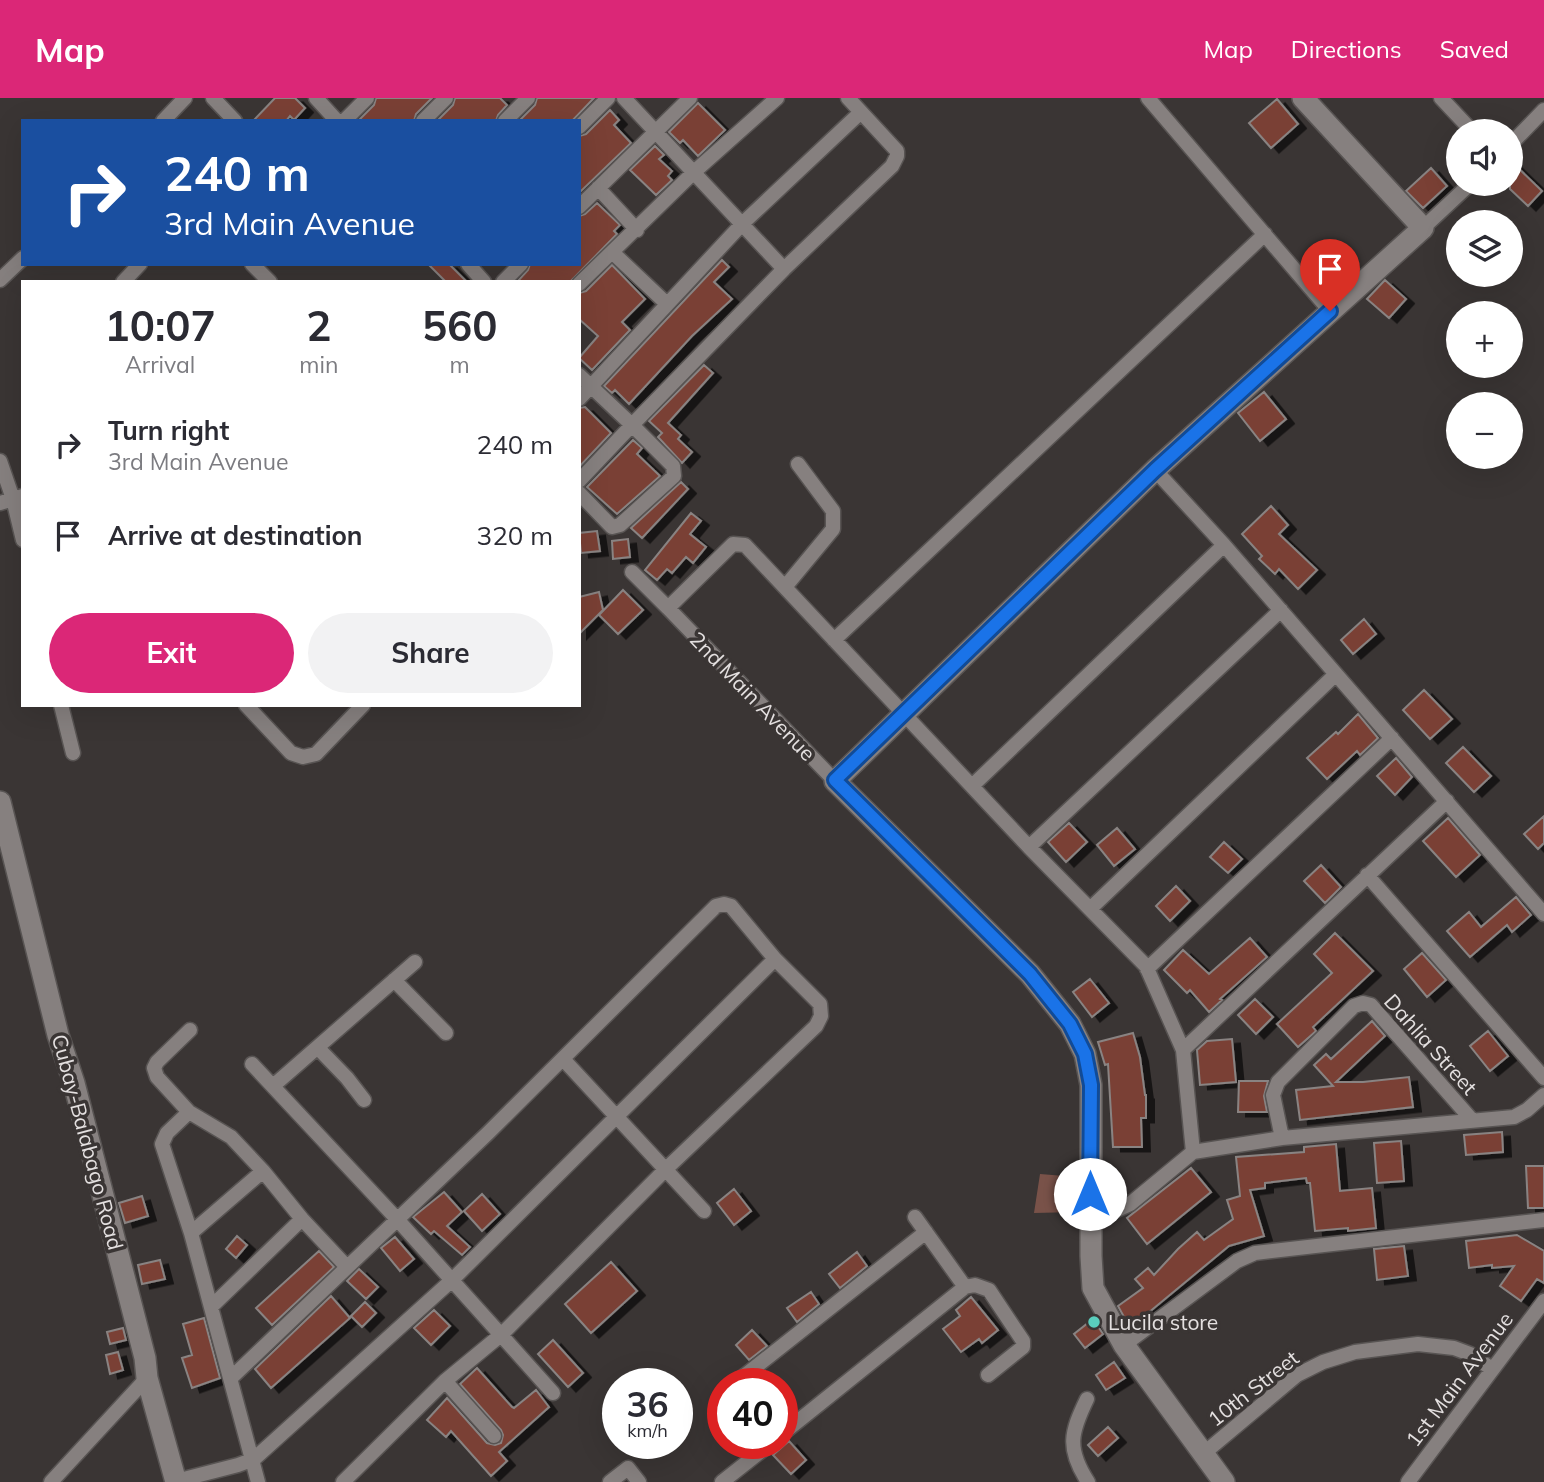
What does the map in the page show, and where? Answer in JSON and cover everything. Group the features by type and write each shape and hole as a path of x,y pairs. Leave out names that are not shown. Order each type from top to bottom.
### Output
{"street":[{"path":"165,119 185,98"},
{"path":"213,98 233,119"},
{"path":"316,98 335,119"},
{"path":"346,119 367,98"},
{"path":"425,119 446,98"},
{"path":"507,119 528,98"},
{"path":"581,125 608,98"},
{"path":"624,98 784,268"},
{"path":"581,205 690,98"},
{"path":"581,282 694,172 777,98"},
{"path":"581,479 784,268 895,162 897,151 848,98"},
{"path":"1148,98 1330,311"},
{"path":"1303,98 1423,228"},
{"path":"1441,98 1461,119"},
{"path":"1523,132 1544,110"},
{"path":"581,397 743,223 861,112"},
{"path":"598,188 637,230"},
{"path":"835,780 1155,470 1457,196"},
{"path":"834,640 1265,234"},
{"path":"612,252 667,304"},
{"path":"0,280 21,260"},
{"path":"126,280 138,266"},
{"path":"254,266 268,280"},
{"path":"470,266 482,280"},
{"path":"505,280 519,266"},
{"path":"581,377 673,466 674,476 620,524 612,527 581,494"},
{"path":"0,461 21,533"},
{"path":"785,587 833,529 834,520 832,511 798,464"},
{"path":"1155,470 1281,610 1544,914"},
{"path":"668,608 733,544 745,545 1147,969 1183,1050 1193,1153"},
{"path":"972,786 1224,545"},
{"name":"2nd Main Avenue","path":"632,572 1030,974 1070,1024 1085,1054 1091,1085 1090,1222 1093,1288 1124,1345 1224,1482"},
{"path":"1029,847 1281,610"},
{"path":"1091,908 1336,674"},
{"path":"62,707 73,753"},
{"path":"248,707 291,753 303,757 316,754 361,707"},
{"path":"1147,969 1392,738"},
{"path":"1183,1050 1447,801"},
{"name":"Cubay-Balabago Road","path":"0,802 58,1035 74,1083 145,1358 147,1378 176,1482"},
{"path":"1367,875 1544,1078"},
{"path":"231,1378 488,1133 716,906 731,906 775,959 820,1004 821,1016 816,1026 666,1169 502,1334 445,1381 343,1482"},
{"path":"176,1482 254,1458 451,1281 775,959"},
{"path":"273,1086 415,962"},
{"path":"394,980 446,1033"},
{"name":"Dahlia Street","path":"1282,1138 1274,1088 1354,1006 1363,1003 1371,1005 1472,1120"},
{"path":"190,1030 157,1062 157,1077 189,1112 231,1138 347,1267"},
{"path":"318,1048 364,1100"},
{"path":"563,1059 704,1211"},
{"path":"252,1064 396,1218 553,1393"},
{"path":"1090,1222 1130,1204 1193,1153 1282,1138 1514,1117 1527,1110 1544,1094"},
{"path":"189,1112 167,1133 162,1144 191,1233 254,1458 258,1482"},
{"path":"191,1233 263,1171"},
{"path":"915,1217 965,1287"},
{"path":"211,1307 302,1219"},
{"path":"1124,1345 1237,1261 1255,1253 1544,1220"},
{"path":"754,1368 926,1232"},
{"path":"798,1421 965,1287 975,1285 989,1290 1023,1341 1023,1347 988,1375"},
{"name":"1st Main Avenue","path":"1408,1482 1544,1301"},
{"name":"10th Street","path":"1203,1454 1297,1375 1323,1362 1355,1352 1418,1343 1454,1348 1471,1354 1492,1369"},
{"path":"51,1482 147,1378"},
{"path":"445,1381 494,1436"},
{"path":"1087,1399 1073,1428 1072,1440 1080,1470 1088,1482"},
{"path":"722,1482 744,1459"},
{"path":"610,1482 628,1468 639,1482"}],"shaded area":[{"path":"1040,1174 1089,1178 1089,1207 1076,1212 1034,1213"}],"building":[{"path":"275,98 295,98 305,108 295,119 290,116 288,119 255,119"},
{"path":"376,98 432,98 415,119 360,119 374,105"},
{"path":"455,98 500,98 507,105 497,119 439,119 453,105"},
{"path":"537,98 594,98 574,119 521,119 535,105"},
{"path":"1277,99 1298,124 1271,148 1249,123"},
{"path":"698,103 725,130 698,156 683,140 680,143 669,132"},
{"path":"610,110 619,120 614,125 631,143 581,191 581,135 586,134"},
{"path":"655,146 664,155 659,159 672,171 668,176 672,180 656,195 630,170"},
{"path":"1431,168 1446,185 1423,208 1406,191"},
{"path":"1523,173 1542,191 1528,206 1517,196 1523,196"},
{"path":"597,203 620,225 614,231 617,234 572,280 519,280 529,266 581,266 581,215"},
{"path":"722,260 729,267 714,282 732,299 692,336 629,404 615,390 612,393 604,386"},
{"path":"612,265 645,299 622,322 630,330 592,370 581,360 581,356 598,336 581,321 581,292 586,291"},
{"path":"430,266 451,266 465,280 444,280"},
{"path":"1385,280 1406,299 1389,318 1367,299"},
{"path":"704,365 713,373 668,423 681,435 678,439 692,452 682,463 658,437 662,433 649,421"},
{"path":"1264,392 1286,419 1260,441 1238,413"},
{"path":"585,407 611,433 581,465 581,408"},
{"path":"633,440 642,448 637,454 660,476 617,514 587,487"},
{"path":"681,482 688,489 642,538 631,528"},
{"path":"1271,506 1288,525 1279,534 1317,570 1298,589 1279,569 1275,574 1259,559 1262,556 1242,534"},
{"path":"691,513 701,521 690,534 706,547 693,563 686,557 672,573 667,569 657,580 645,570"},
{"path":"597,531 600,551 581,553 581,533"},
{"path":"628,539 630,557 613,559 612,541"},
{"path":"623,590 643,610 618,634 599,615"},
{"path":"599,592 603,610 581,632 581,596"},
{"path":"1364,619 1376,634 1353,654 1341,640"},
{"path":"1424,690 1452,719 1430,739 1403,710"},
{"path":"1358,714 1378,738 1360,755 1357,751 1327,779 1307,758"},
{"path":"1463,747 1491,776 1474,792 1446,763"},
{"path":"1396,758 1412,777 1395,795 1377,776"},
{"path":"1544,816 1544,843 1538,849 1524,834"},
{"path":"1448,818 1480,855 1456,877 1423,841"},
{"path":"1069,823 1087,842 1066,862 1048,842"},
{"path":"1117,828 1135,849 1114,866 1097,845"},
{"path":"1224,842 1242,859 1228,873 1210,857"},
{"path":"1321,865 1341,887 1325,903 1304,881"},
{"path":"1176,886 1190,901 1170,921 1156,906"},
{"path":"1516,897 1531,915 1512,932 1507,925 1470,957 1447,931 1469,912 1481,927"},
{"path":"1335,933 1373,971 1313,1027 1316,1031 1298,1047 1277,1024 1332,973 1314,954"},
{"path":"1250,938 1267,957 1209,1012 1190,990 1187,993 1164,970 1183,950 1209,974"},
{"path":"1422,953 1446,980 1427,997 1404,969"},
{"path":"1090,979 1109,1003 1092,1017 1073,992"},
{"path":"1255,999 1273,1017 1256,1034 1238,1015"},
{"path":"1372,1021 1385,1036 1336,1082 1409,1077 1413,1107 1300,1120 1296,1090 1333,1086 1314,1065 1326,1054 1331,1059"},
{"path":"1488,1031 1508,1056 1490,1071 1470,1046"},
{"path":"1133,1033 1146,1095 1146,1118 1141,1118 1142,1147 1113,1147 1108,1064 1105,1065 1098,1042"},
{"path":"1232,1039 1236,1082 1200,1085 1197,1050 1207,1041"},
{"path":"1239,1081 1268,1081 1264,1096 1267,1112 1238,1112"},
{"path":"1502,1132 1503,1152 1466,1155 1464,1135"},
{"path":"1401,1141 1404,1181 1377,1183 1374,1143"},
{"path":"1336,1144 1340,1191 1372,1188 1376,1228 1315,1231 1310,1183 1307,1183 1306,1178 1265,1183 1265,1188 1250,1190 1264,1236 1229,1246 1130,1328 1118,1306 1143,1288 1135,1279 1148,1268 1154,1275 1197,1232 1204,1240 1233,1219 1227,1200 1240,1196 1236,1157 1304,1152 1304,1147"},
{"path":"1526,1166 1544,1166 1544,1208 1528,1208"},
{"path":"1191,1168 1211,1192 1147,1244 1127,1218"},
{"path":"734,1189 751,1211 734,1225 717,1203"},
{"path":"444,1192 462,1212 447,1226 470,1247 462,1255 434,1231 431,1234 413,1217"},
{"path":"482,1194 500,1214 482,1231 464,1211"},
{"path":"142,1196 148,1216 125,1223 119,1203"},
{"path":"1517,1235 1544,1251 1544,1283 1537,1279 1521,1301 1500,1286 1514,1266 1469,1268 1466,1241"},
{"path":"237,1236 247,1245 236,1258 226,1249"},
{"path":"395,1237 414,1259 400,1271 381,1248"},
{"path":"1404,1246 1408,1276 1377,1280 1374,1249"},
{"path":"319,1251 334,1267 272,1325 256,1308"},
{"path":"857,1252 867,1266 840,1288 829,1274"},
{"path":"160,1260 165,1279 142,1284 138,1265"},
{"path":"611,1262 637,1291 591,1333 565,1304"},
{"path":"359,1269 378,1287 366,1299 347,1281"},
{"path":"811,1292 819,1304 797,1322 787,1308"},
{"path":"331,1296 350,1318 271,1388 255,1369"},
{"path":"971,1297 998,1330 982,1343 979,1339 961,1352 943,1329 960,1316 956,1310"},
{"path":"365,1302 376,1313 362,1327 351,1316"},
{"path":"434,1310 450,1326 431,1345 414,1328"},
{"path":"204,1318 220,1378 192,1388 182,1358 192,1355 183,1324"},
{"path":"1093,1319 1103,1334 1085,1348 1074,1334"},
{"path":"123,1328 126,1340 110,1344 107,1332"},
{"path":"752,1330 767,1346 749,1360 736,1345"},
{"path":"553,1340 583,1373 568,1387 538,1354"},
{"path":"118,1352 123,1370 110,1374 106,1355"},
{"path":"1114,1362 1125,1378 1106,1390 1096,1375"},
{"path":"477,1368 512,1407 536,1390 549,1407 499,1452 507,1461 491,1476 451,1431 446,1437 427,1420 447,1398 487,1443 501,1443 501,1430 460,1384"},
{"path":"1108,1427 1118,1438 1098,1456 1088,1445"},
{"path":"798,1451 806,1460 791,1474 777,1459 798,1459"}],"place":[{"name":"Lucila store","path":"1094,1322"}],"route":[{"path":"1090,1194 1091,1085 1085,1054 1070,1024 1030,974 835,780 1155,470 1330,311"}]}
